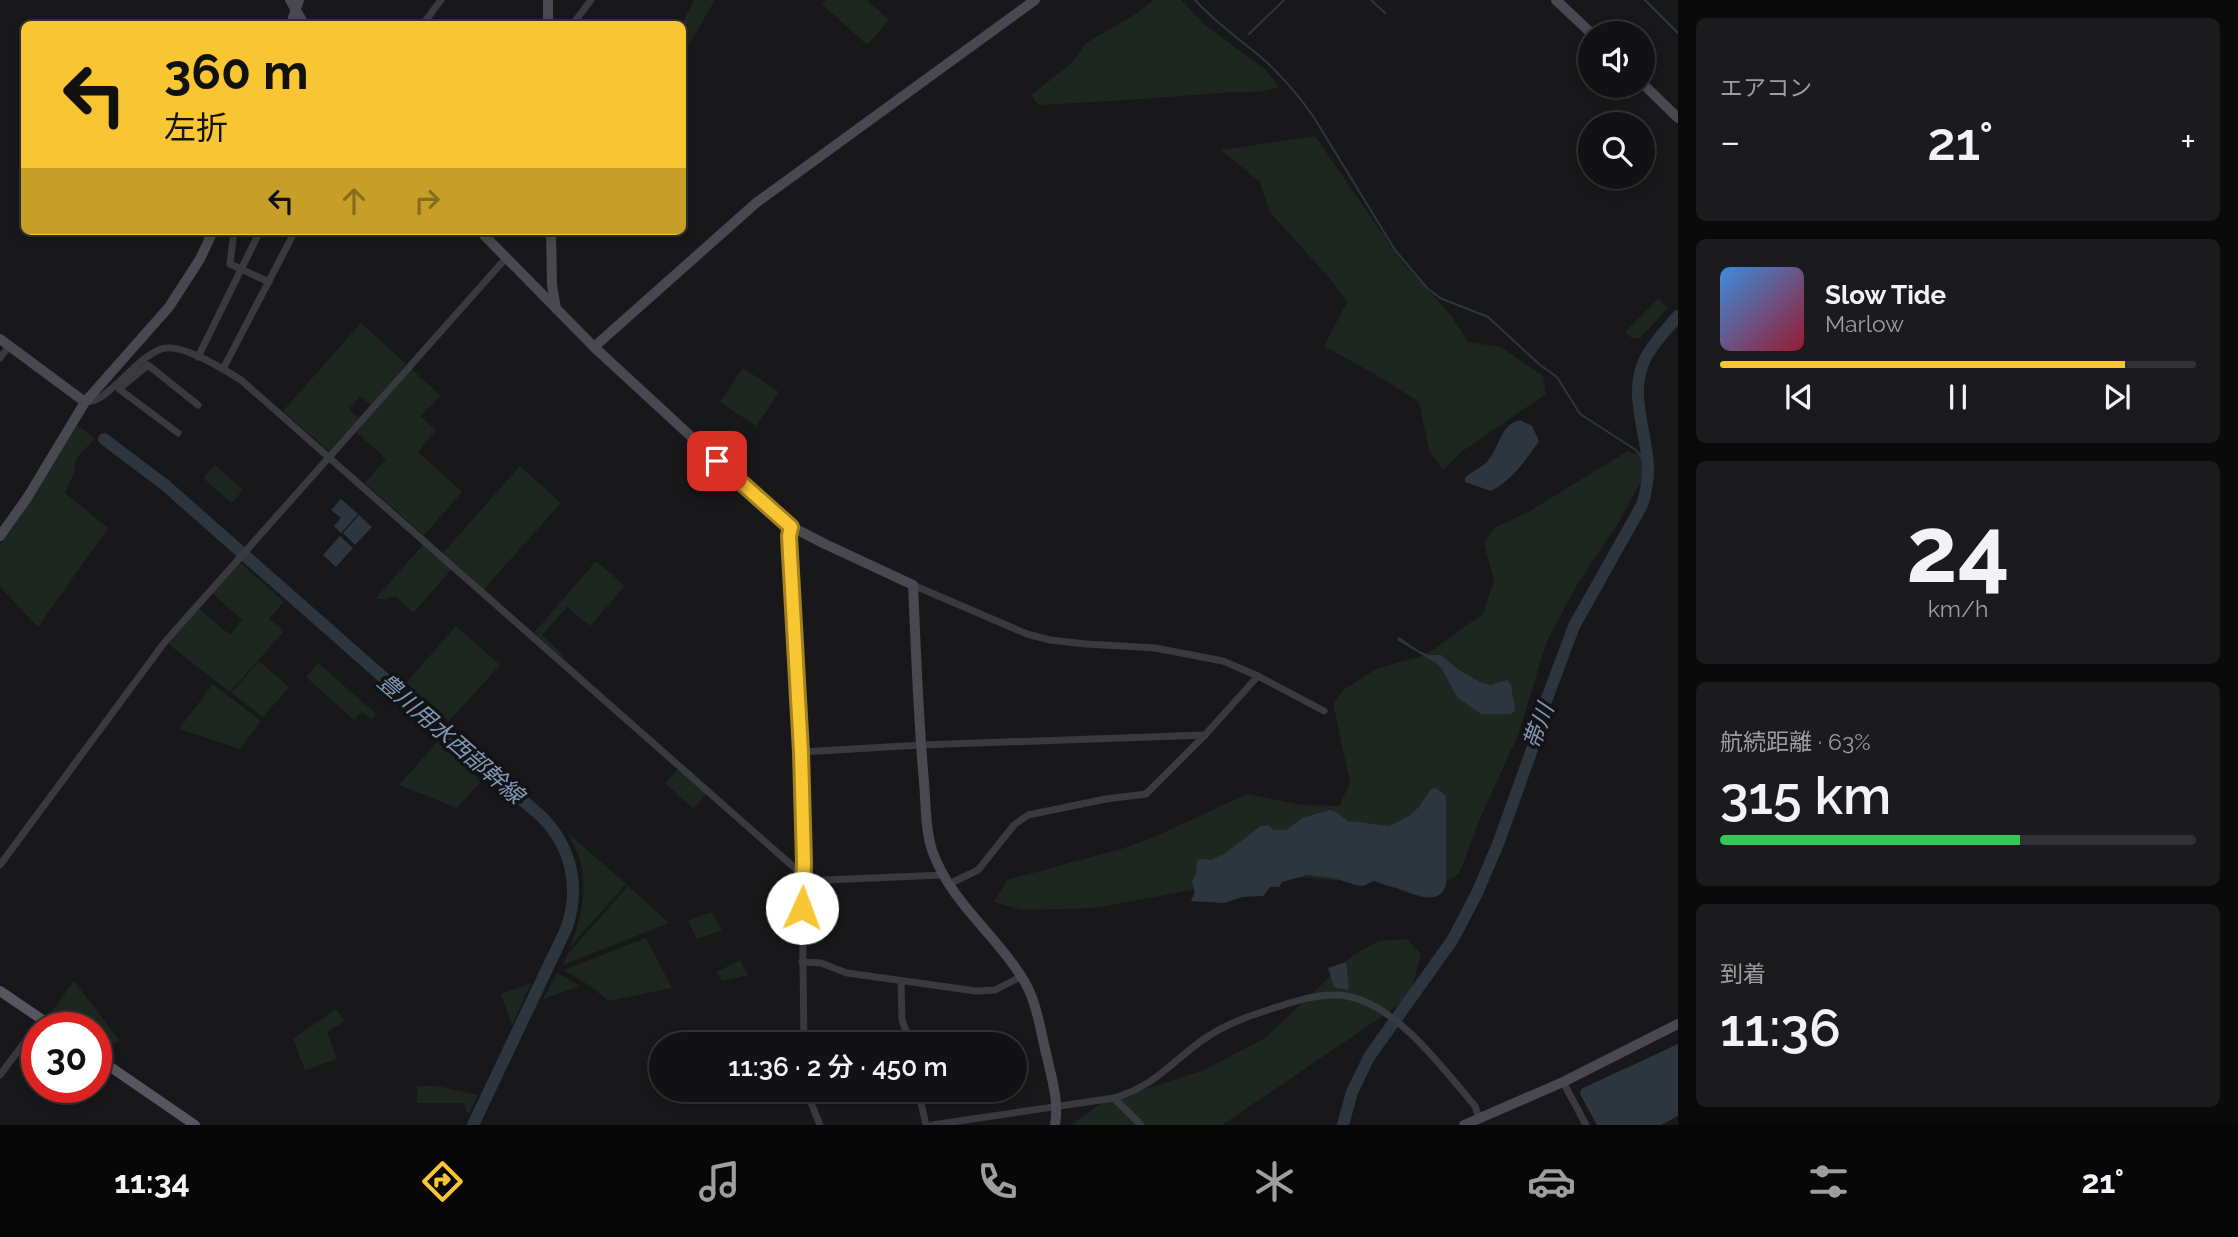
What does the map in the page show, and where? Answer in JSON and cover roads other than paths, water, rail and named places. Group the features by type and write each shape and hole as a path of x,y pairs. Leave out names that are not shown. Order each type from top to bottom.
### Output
{"main road":[{"path":"0,991 32,1012"},
{"path":"112,1068 195,1125"}],"street":[{"path":"425,21 441,0"},
{"path":"548,0 548,21"},
{"path":"575,21 592,0"},
{"path":"594,347 756,203 1035,0"},
{"path":"1556,0 1578,21"},
{"path":"292,21 295,3"},
{"path":"295,3 303,21"},
{"path":"1655,96 1678,118"},
{"path":"0,536 27,498 85,402 169,307 200,259 211,235"},
{"path":"234,235 230,264 269,282"},
{"path":"198,357 258,235"},
{"path":"223,369 293,235"},
{"path":"484,235 594,347 791,527 1027,634 1086,644 1155,648 1223,661 1324,711"},
{"path":"551,235 552,285 556,309"},
{"path":"0,865 164,643 506,258"},
{"path":"0,339 85,402 98,399 158,350 170,347 198,357 241,380 796,869 802,881"},
{"path":"0,358 9,346"},
{"path":"178,433 119,389 148,365 198,405"},
{"path":"791,527 789,536 804,863 802,962 805,1032"},
{"path":"912,584 921,745 931,849 946,879 1022,976 1031,993 1053,1082 1055,1125"},
{"path":"802,881 946,879 978,870 1014,825 1028,815 1094,801 1146,794 1205,735 1258,676"},
{"path":"801,752 1205,735"},
{"path":"802,962 821,963 848,973 976,991 995,990 1022,976"},
{"path":"901,981 902,1020 906,1032"},
{"path":"932,1125 1114,1098 1147,1085 1218,1030 1257,1013 1305,998 1327,995 1350,996 1371,1005 1404,1026 1475,1106 1479,1118"},
{"path":"1464,1125 1563,1082 1678,1024"},
{"path":"0,1075 21,1047"},
{"path":"1563,1082 1586,1125"},
{"path":"1114,1098 1141,1125"},
{"path":"811,1102 820,1125"},
{"path":"921,1102 926,1125"}],"waterway":[{"path":"1195,0 1283,78 1313,116 1395,250 1427,288 1440,298 1488,317 1557,377 1580,414 1636,450 1648,466"},
{"path":"1249,34 1284,0"},
{"path":"1371,0 1385,13"},
{"path":"1645,0 1678,33"},
{"name":"帯川","path":"1343,1125 1352,1092 1369,1057 1453,939 1477,893 1498,844 1574,626 1642,505 1648,467 1638,399 1640,372 1652,348 1678,316"},
{"name":"豊川用水西部幹線","path":"104,439 165,485 543,818 561,842 573,883 567,927 473,1125"}]}
